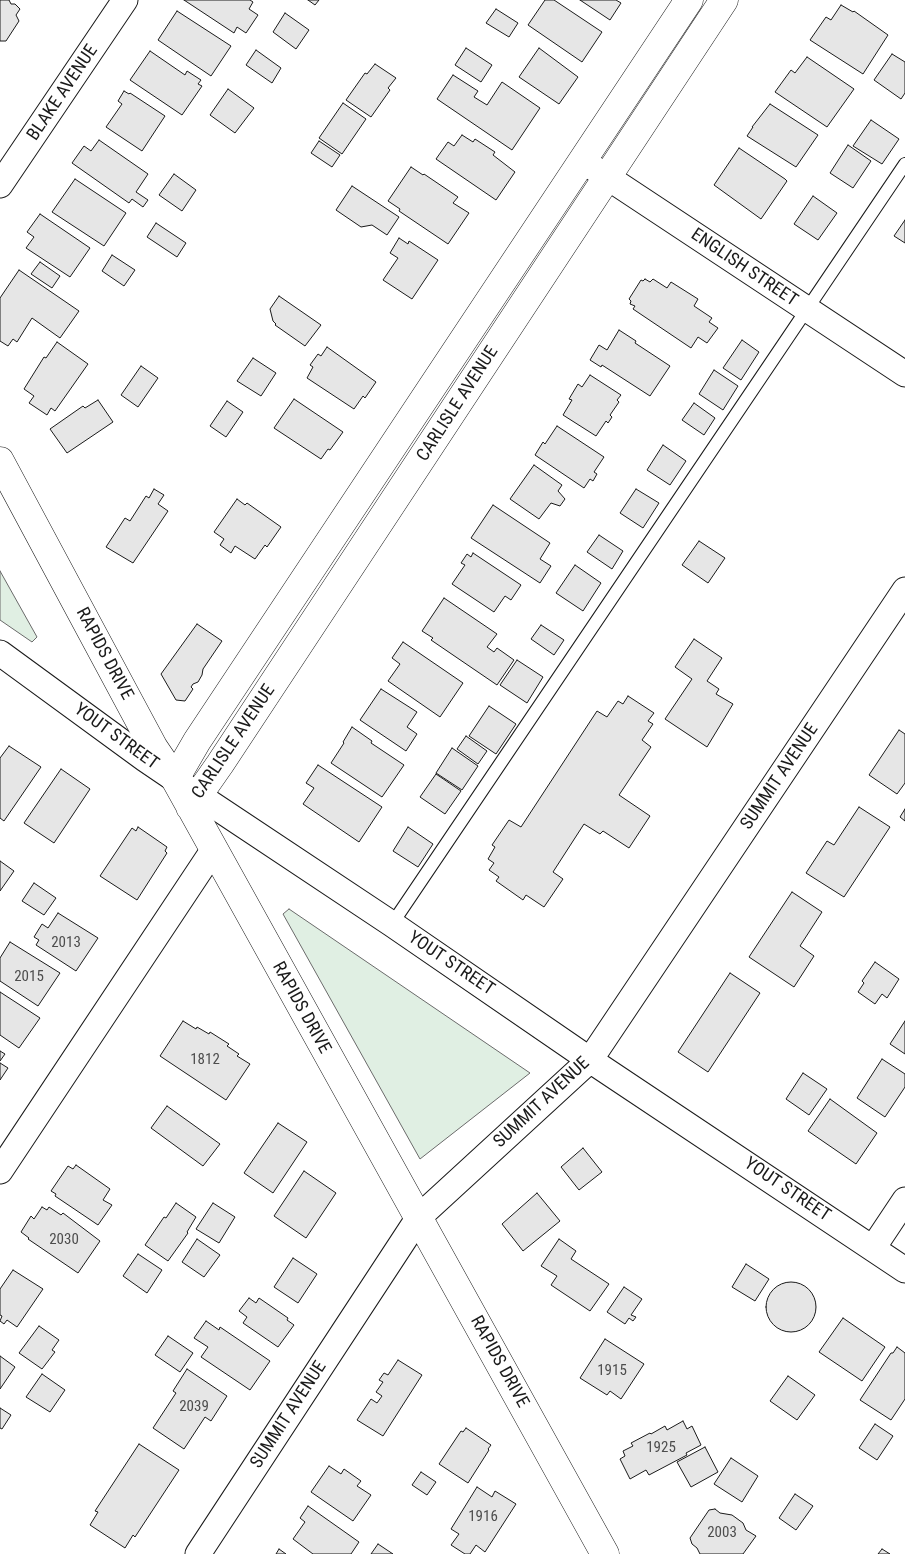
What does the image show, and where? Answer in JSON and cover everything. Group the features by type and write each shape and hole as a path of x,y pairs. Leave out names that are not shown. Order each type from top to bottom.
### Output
{"street":[{"name":"BLAKE AVENUE","path":"0,185 125,0"},
{"name":"CARLISLE AVENUE","path":"175,779 197,741 689,0"},
{"name":"CARLISLE AVENUE","path":"194,801 724,0"},
{"name":"ENGLISH STREET","path":"583,162 905,374"},
{"name":"RAPIDS DRIVE","path":"3,475 154,748 175,779 194,801 214,849 400,1188 419,1217 605,1554"},
{"name":"SUMMIT AVENUE","path":"198,1554 419,1217 590,1060 905,590"},
{"name":"YOUT STREET","path":"0,653 175,779"},
{"name":"YOUT STREET","path":"194,801 392,924 590,1060 905,1270"},
{"path":"0,1172 214,849"},
{"path":"873,1248 905,1200"}],"lane":[{"path":"392,924 905,164"}],"green space":[{"path":"0,571 37,637 32,642 0,620"},
{"path":"289,909 530,1073 420,1159 283,914"}],"building":[{"path":"0,0 9,0 11,4 15,4 20,9 16,15 19,21 6,41 0,41"},
{"path":"184,0 250,0 253,2 249,9 258,15 246,33 237,27 234,33"},
{"path":"308,0 319,0 315,5"},
{"path":"545,0 554,0 602,32 582,62 528,25"},
{"path":"580,0 616,0 621,3 610,20"},
{"path":"841,5 854,11 888,35 863,74 810,40 826,17 831,20"},
{"path":"496,9 518,23 509,37 486,23"},
{"path":"177,11 231,46 211,76 158,40"},
{"path":"285,13 309,30 296,49 273,32"},
{"path":"466,48 492,65 481,82 455,65"},
{"path":"539,48 578,77 559,104 519,77"},
{"path":"256,50 281,68 272,83 246,65"},
{"path":"150,51 185,75 187,71 201,80 198,84 202,86 182,115 130,80"},
{"path":"892,54 905,62 905,93 901,99 874,80"},
{"path":"807,57 854,89 827,127 775,92 791,70 795,73"},
{"path":"375,64 396,78 371,117 346,100 365,73 367,74"},
{"path":"453,75 478,91 474,97 487,105 502,82 540,108 512,150 437,99"},
{"path":"228,89 254,108 235,133 210,115"},
{"path":"124,91 165,116 142,151 106,127 122,104 118,101"},
{"path":"343,103 366,119 342,154 319,138"},
{"path":"770,104 818,135 796,167 747,136"},
{"path":"871,120 899,139 882,164 853,146"},
{"path":"462,135 473,142 475,139 495,152 493,155 515,172 496,200 436,159 448,142 454,146"},
{"path":"99,140 148,174 136,192 148,200 143,207 132,199 129,203 72,163 84,146 91,151"},
{"path":"319,141 340,155 332,167 311,153"},
{"path":"848,145 871,161 853,188 830,173"},
{"path":"739,148 787,181 761,219 714,185"},
{"path":"411,167 458,197 453,203 469,213 448,244 399,211 400,209 388,201"},
{"path":"174,174 196,190 182,211 159,195"},
{"path":"75,179 126,213 104,246 52,212"},
{"path":"352,186 399,217 387,235 372,225 361,227 336,210"},
{"path":"813,196 837,213 818,240 794,224"},
{"path":"40,214 90,248 70,277 26,248 34,237 27,232"},
{"path":"905,220 905,243 894,236"},
{"path":"156,223 186,243 177,257 147,237"},
{"path":"399,238 408,244 409,241 438,260 412,299 383,280 398,258 390,253"},
{"path":"112,255 135,270 124,286 102,271"},
{"path":"40,262 60,276 52,288 31,274"},
{"path":"19,270 79,311 60,338 32,318 17,342 13,339 8,346 0,341 0,298"},
{"path":"645,279 650,282 653,279 667,288 671,282 698,299 694,306 712,318 709,322 718,328 707,343 698,337 691,348 633,309 635,306 630,304 631,301 629,299 641,280"},
{"path":"279,296 321,325 305,346 275,325 270,309"},
{"path":"619,330 670,366 650,396 602,365 601,367 590,360 599,345 607,350"},
{"path":"742,340 759,352 741,380 723,368"},
{"path":"57,342 88,364 55,411 51,408 47,415 29,403 34,396 24,389 44,357 46,358"},
{"path":"327,347 376,382 365,398 363,396 354,409 307,378 313,367 310,365 318,354 321,356"},
{"path":"253,358 276,373 261,396 237,381"},
{"path":"141,366 158,378 138,407 121,395"},
{"path":"714,370 738,386 723,410 699,394"},
{"path":"590,375 621,395 617,400 619,402 610,415 612,417 608,423 606,421 596,436 563,415 572,400 569,399 578,384 582,387"},
{"path":"294,399 343,432 321,459 274,428"},
{"path":"98,400 113,422 67,453 50,429 83,406 85,408"},
{"path":"227,401 243,412 226,437 210,426"},
{"path":"694,403 715,418 704,435 682,420"},
{"path":"557,426 604,457 594,472 597,474 593,481 590,479 584,488 535,455"},
{"path":"663,445 686,461 670,485 647,470"},
{"path":"534,465 562,485 558,491 565,499 560,506 551,503 539,519 510,499"},
{"path":"154,489 164,495 158,504 168,511 133,563 106,547 125,518 130,521 146,496 149,498"},
{"path":"636,489 659,503 643,528 620,513"},
{"path":"237,499 245,505 247,503 281,527 267,547 265,545 255,559 235,546 231,553 220,545 224,539 214,532"},
{"path":"493,505 550,543 540,559 551,566 540,583 471,538"},
{"path":"599,535 623,551 612,569 587,552"},
{"path":"699,541 725,558 708,583 682,565"},
{"path":"473,553 521,585 511,600 505,596 494,612 452,584 465,565 461,563 467,554 471,557"},
{"path":"575,565 601,583 583,611 556,593"},
{"path":"444,598 497,634 487,647 494,652 497,648 514,660 497,685 431,640 433,638 422,631"},
{"path":"197,624 222,641 203,669 198,682 191,687 193,689 185,701 176,700 161,674"},
{"path":"541,625 564,640 554,655 531,639"},
{"path":"694,639 722,658 707,681 719,689 716,694 733,704 707,747 665,719 692,679 675,667"},
{"path":"403,642 463,683 440,717 388,681 400,664 392,658"},
{"path":"517,660 543,677 527,703 500,685"},
{"path":"381,689 417,712 407,727 417,734 406,751 360,720"},
{"path":"628,696 654,713 648,721 653,724 642,740 651,747 619,795 650,816 629,848 603,831 600,834 584,824 553,872 563,879 544,907 526,895 523,900 496,881 499,877 489,870 494,863 488,859 495,847 492,845 509,820 521,827 597,711 607,717 618,701 623,704"},
{"path":"489,706 516,724 496,754 469,736"},
{"path":"352,727 372,741 371,743 404,765 382,797 331,763"},
{"path":"899,730 905,734 905,783 897,794 869,775"},
{"path":"466,736 487,751 478,764 457,749"},
{"path":"9,746 41,767 4,821 0,818 0,758"},
{"path":"452,748 478,766 462,790 436,773"},
{"path":"318,765 382,807 359,842 303,804 314,788 306,783"},
{"path":"61,769 90,789 54,843 24,823"},
{"path":"436,774 461,791 445,814 420,797"},
{"path":"859,807 890,827 844,897 806,873 827,841 834,845"},
{"path":"905,809 905,821 900,817"},
{"path":"138,827 167,847 165,851 167,853 137,900 100,876 132,828 136,831"},
{"path":"408,827 433,844 418,867 393,851"},
{"path":"0,861 14,871 0,891"},
{"path":"34,883 56,898 44,915 22,901"},
{"path":"792,892 822,912 800,946 814,956 794,987 749,957"},
{"path":"58,913 98,938 76,971 36,945 39,940 34,937 42,924 48,928"},
{"path":"10,942 60,973 38,1006 0,981 0,958"},
{"path":"875,962 899,979 887,998 882,994 875,1004 858,992 864,983 862,981"},
{"path":"730,973 760,993 708,1072 678,1052"},
{"path":"0,992 40,1018 19,1048 0,1035"},
{"path":"183,1021 196,1029 197,1027 209,1034 210,1032 229,1044 227,1046 239,1054 237,1056 250,1064 226,1100 160,1056"},
{"path":"905,1021 905,1054 890,1044"},
{"path":"0,1051 5,1054 0,1061"},
{"path":"882,1059 905,1074 905,1087 885,1117 857,1098"},
{"path":"0,1063 8,1068 0,1080"},
{"path":"803,1073 827,1089 809,1115 786,1099"},
{"path":"830,1099 877,1133 856,1164 808,1131"},
{"path":"167,1106 220,1144 203,1166 151,1128"},
{"path":"278,1123 307,1142 273,1193 244,1173"},
{"path":"583,1148 602,1172 579,1190 561,1167"},
{"path":"76,1165 110,1189 103,1200 112,1205 98,1225 55,1196 56,1194 51,1191 68,1166 73,1169"},
{"path":"304,1171 336,1193 306,1238 274,1216"},
{"path":"537,1193 560,1221 523,1251 502,1224"},
{"path":"176,1203 196,1217 188,1233 168,1261 145,1245"},
{"path":"213,1203 235,1217 219,1243 196,1229"},
{"path":"42,1207 47,1210 49,1207 61,1215 63,1213 100,1241 78,1273 28,1239 21,1232 31,1216 34,1219"},
{"path":"197,1239 220,1255 204,1277 182,1262"},
{"path":"559,1239 576,1251 571,1259 609,1284 590,1311 551,1285 557,1276 541,1266"},
{"path":"138,1254 162,1270 147,1293 123,1276"},
{"path":"293,1258 317,1274 298,1303 274,1287"},
{"path":"746,1264 769,1279 755,1301 732,1287"},
{"path":"13,1270 43,1289 17,1327 7,1320 4,1324 0,1321 2,1316 0,1315 0,1289"},
{"path":"791,1282 801,1284 809,1289 814,1297 816,1307 814,1317 809,1325 801,1330 791,1332 781,1330 773,1325 768,1317 766,1307 768,1297 773,1289 781,1284"},
{"path":"624,1287 642,1299 631,1315 636,1317 633,1321 629,1318 625,1324 607,1312"},
{"path":"249,1298 256,1303 259,1298 288,1318 287,1320 294,1325 278,1347 243,1323 247,1317 239,1311"},
{"path":"843,1318 885,1347 862,1381 819,1352"},
{"path":"206,1321 219,1330 220,1327 270,1361 250,1390 201,1357 208,1347 194,1338"},
{"path":"39,1326 59,1340 52,1350 55,1352 42,1369 19,1353"},
{"path":"168,1336 193,1353 180,1372 155,1355"},
{"path":"605,1339 644,1364 621,1399 610,1391 607,1395 580,1378"},
{"path":"897,1347 905,1353 905,1399 891,1420 860,1400"},
{"path":"0,1356 15,1367 0,1389"},
{"path":"398,1360 422,1375 383,1436 357,1420 371,1399 377,1403 382,1396 376,1392 383,1382 379,1380 384,1373 388,1375"},
{"path":"187,1369 227,1396 211,1421 205,1417 184,1449 153,1428 176,1393 173,1391"},
{"path":"42,1374 65,1390 50,1412 26,1397"},
{"path":"788,1376 815,1395 797,1420 770,1401"},
{"path":"0,1408 11,1415 2,1429 0,1428"},
{"path":"683,1421 687,1429 692,1426 701,1445 686,1453 687,1455 649,1475 646,1470 630,1479 620,1459 625,1456 623,1451 633,1446 631,1443 650,1433 665,1426 667,1430"},
{"path":"875,1424 893,1436 877,1460 859,1448"},
{"path":"466,1428 491,1445 468,1483 439,1464 461,1431 463,1432"},
{"path":"139,1444 179,1470 135,1537 133,1535 125,1548 90,1525 98,1512 95,1511"},
{"path":"705,1447 718,1472 691,1487 677,1462"},
{"path":"731,1458 758,1476 742,1502 714,1484"},
{"path":"329,1466 341,1474 344,1469 361,1481 357,1486 371,1495 353,1521 311,1492"},
{"path":"421,1472 436,1482 427,1495 412,1485"},
{"path":"477,1487 492,1497 495,1491 516,1504 485,1552 476,1545 470,1554 465,1554 451,1545 459,1534 451,1529"},
{"path":"795,1494 813,1506 796,1530 779,1518"},
{"path":"308,1506 359,1542 351,1554 313,1554 293,1539 305,1522 300,1518"},
{"path":"715,1509 720,1513 732,1515 743,1523 746,1530 756,1536 743,1554 700,1554 692,1544 690,1538 709,1510"},
{"path":"378,1544 393,1554 371,1554"},
{"path":"279,1549 286,1554 276,1554"},
{"path":"882,1549 890,1554 878,1554"}]}
